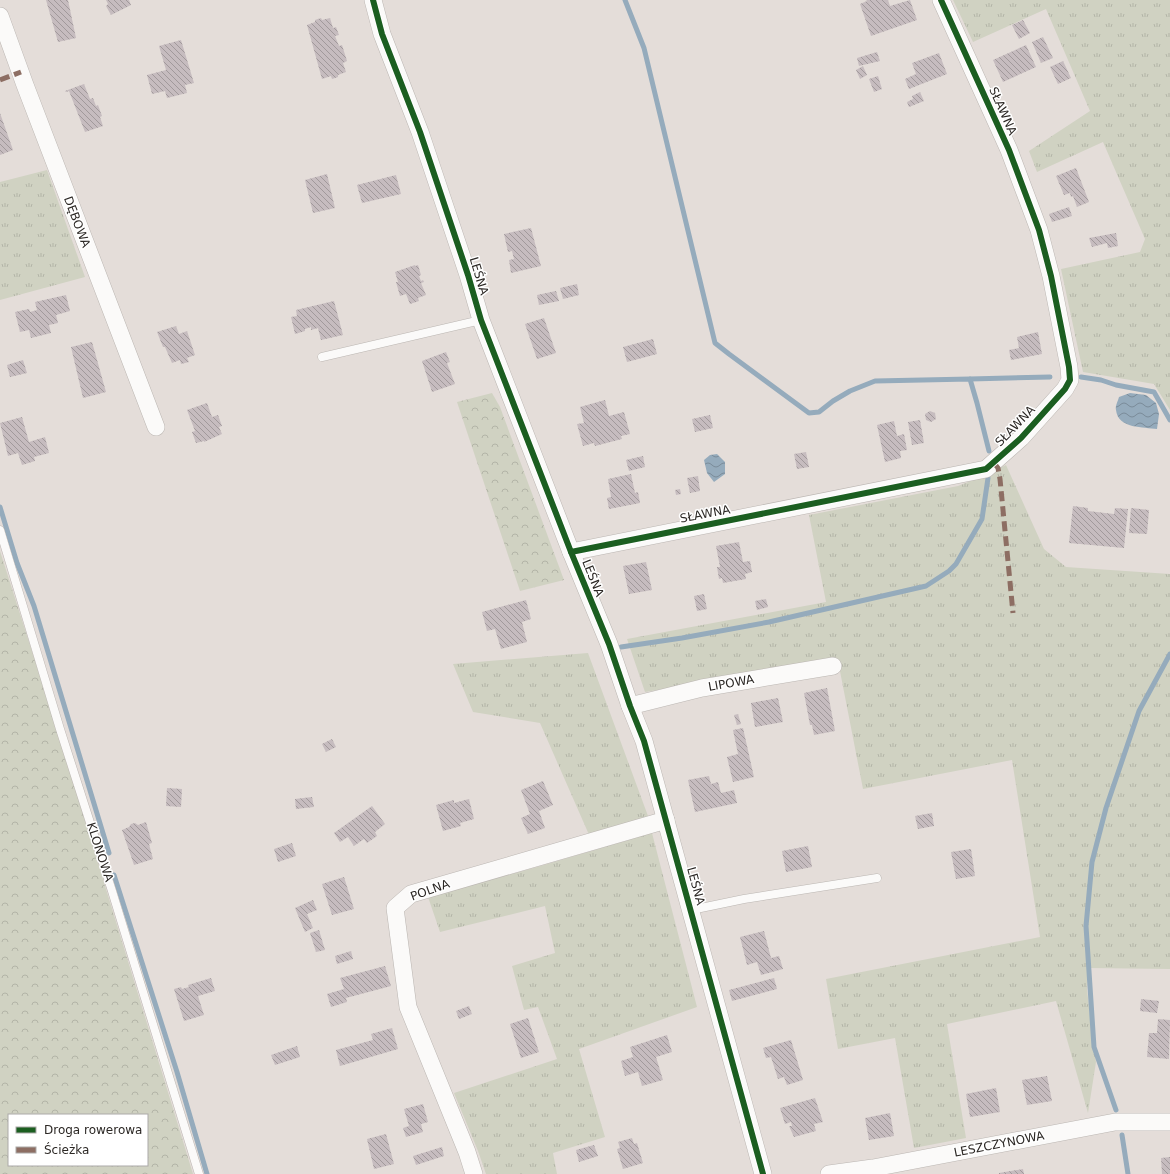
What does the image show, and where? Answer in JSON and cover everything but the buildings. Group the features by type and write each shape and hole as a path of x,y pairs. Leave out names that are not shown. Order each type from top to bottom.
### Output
{"street":[{"name":"LEŚNA","path":"374,0 382,34 420,132 468,275 480,320 571,552 609,644 630,706 644,741 764,1174"},
{"name":"SŁAWNA","path":"571,552 986,469 1020,438 1065,389 1070,380 1069,367 1053,283 1039,230 1009,150 941,0"},
{"name":"DĘBOWA","path":"0,16 156,427"},
{"name":"LIPOWA","path":"630,706 702,688 833,666"},
{"name":"POLNA","path":"474,1174 467,1152 408,1007 395,908 411,894 666,820"},
{"name":"LESZCZYNOWA","path":"829,1174 873,1168 1115,1122 1170,1122"}],"lane":[{"path":"322,357 480,320"},
{"name":"KLONOWA","path":"0,530 199,1174"},
{"path":"691,910 744,899 877,878"}],"green space":[{"path":"953,0 1170,0 1170,410 1154,384 1083,372 1061,269 1140,252 1145,239 1103,142 1037,172 1029,151 1090,111 1046,9 973,42"},
{"path":"47,170 85,277 0,300 0,182"},
{"path":"492,393 500,407 564,580 520,591 457,402"},
{"path":"1006,465 1044,549 1066,567 1170,574 1170,969 1088,968 1087,990 1096,1062 1088,1113 1056,1001 947,1024 966,1138 914,1148 895,1038 838,1049 826,979 1040,937 1012,760 863,789 838,661 645,692 627,639 826,602 809,515 958,486"},
{"path":"0,551 66,758 193,1174 0,1174"},
{"path":"588,653 648,816 590,837 540,723 473,712 453,664"},
{"path":"652,833 697,1007 579,1049 605,1137 553,1153 557,1174 486,1174 454,1093 557,1059 538,1007 524,1010 512,966 555,953 545,906 440,932 428,897"}],"water":[{"path":"1130,393 1146,395 1156,403 1159,414 1157,429 1132,426 1121,421 1118,416 1116,405 1119,397"},
{"path":"717,454 725,462 725,474 714,482 707,473 704,460 710,455"}],"waterway":[{"path":"625,0 644,48 715,343 809,413 819,412 833,401 850,391 875,381 970,379 989,451"},
{"path":"970,379 1050,377"},
{"path":"1081,377 1154,392 1170,420"},
{"path":"621,647 682,638 769,622 926,586 949,571 956,564 982,519 988,478"},
{"path":"0,507 17,563 34,606 109,853"},
{"path":"1116,1110 1094,1047 1086,926 1092,862 1106,808 1139,711 1170,654"},
{"path":"114,875 177,1072 207,1174"},
{"path":"1122,1135 1128,1174"}],"marked path":[{"path":"0,80 21,72"},
{"path":"994,463 998,468 1000,479 1013,613"}],"cycle path":[{"path":"373,0 382,34 420,132 468,275 481,320 571,552 609,644 630,706 644,741 763,1174"},
{"path":"571,552 986,469 1021,438 1065,389 1070,380 1069,367 1051,276 1039,230 1009,150 941,0"}]}
